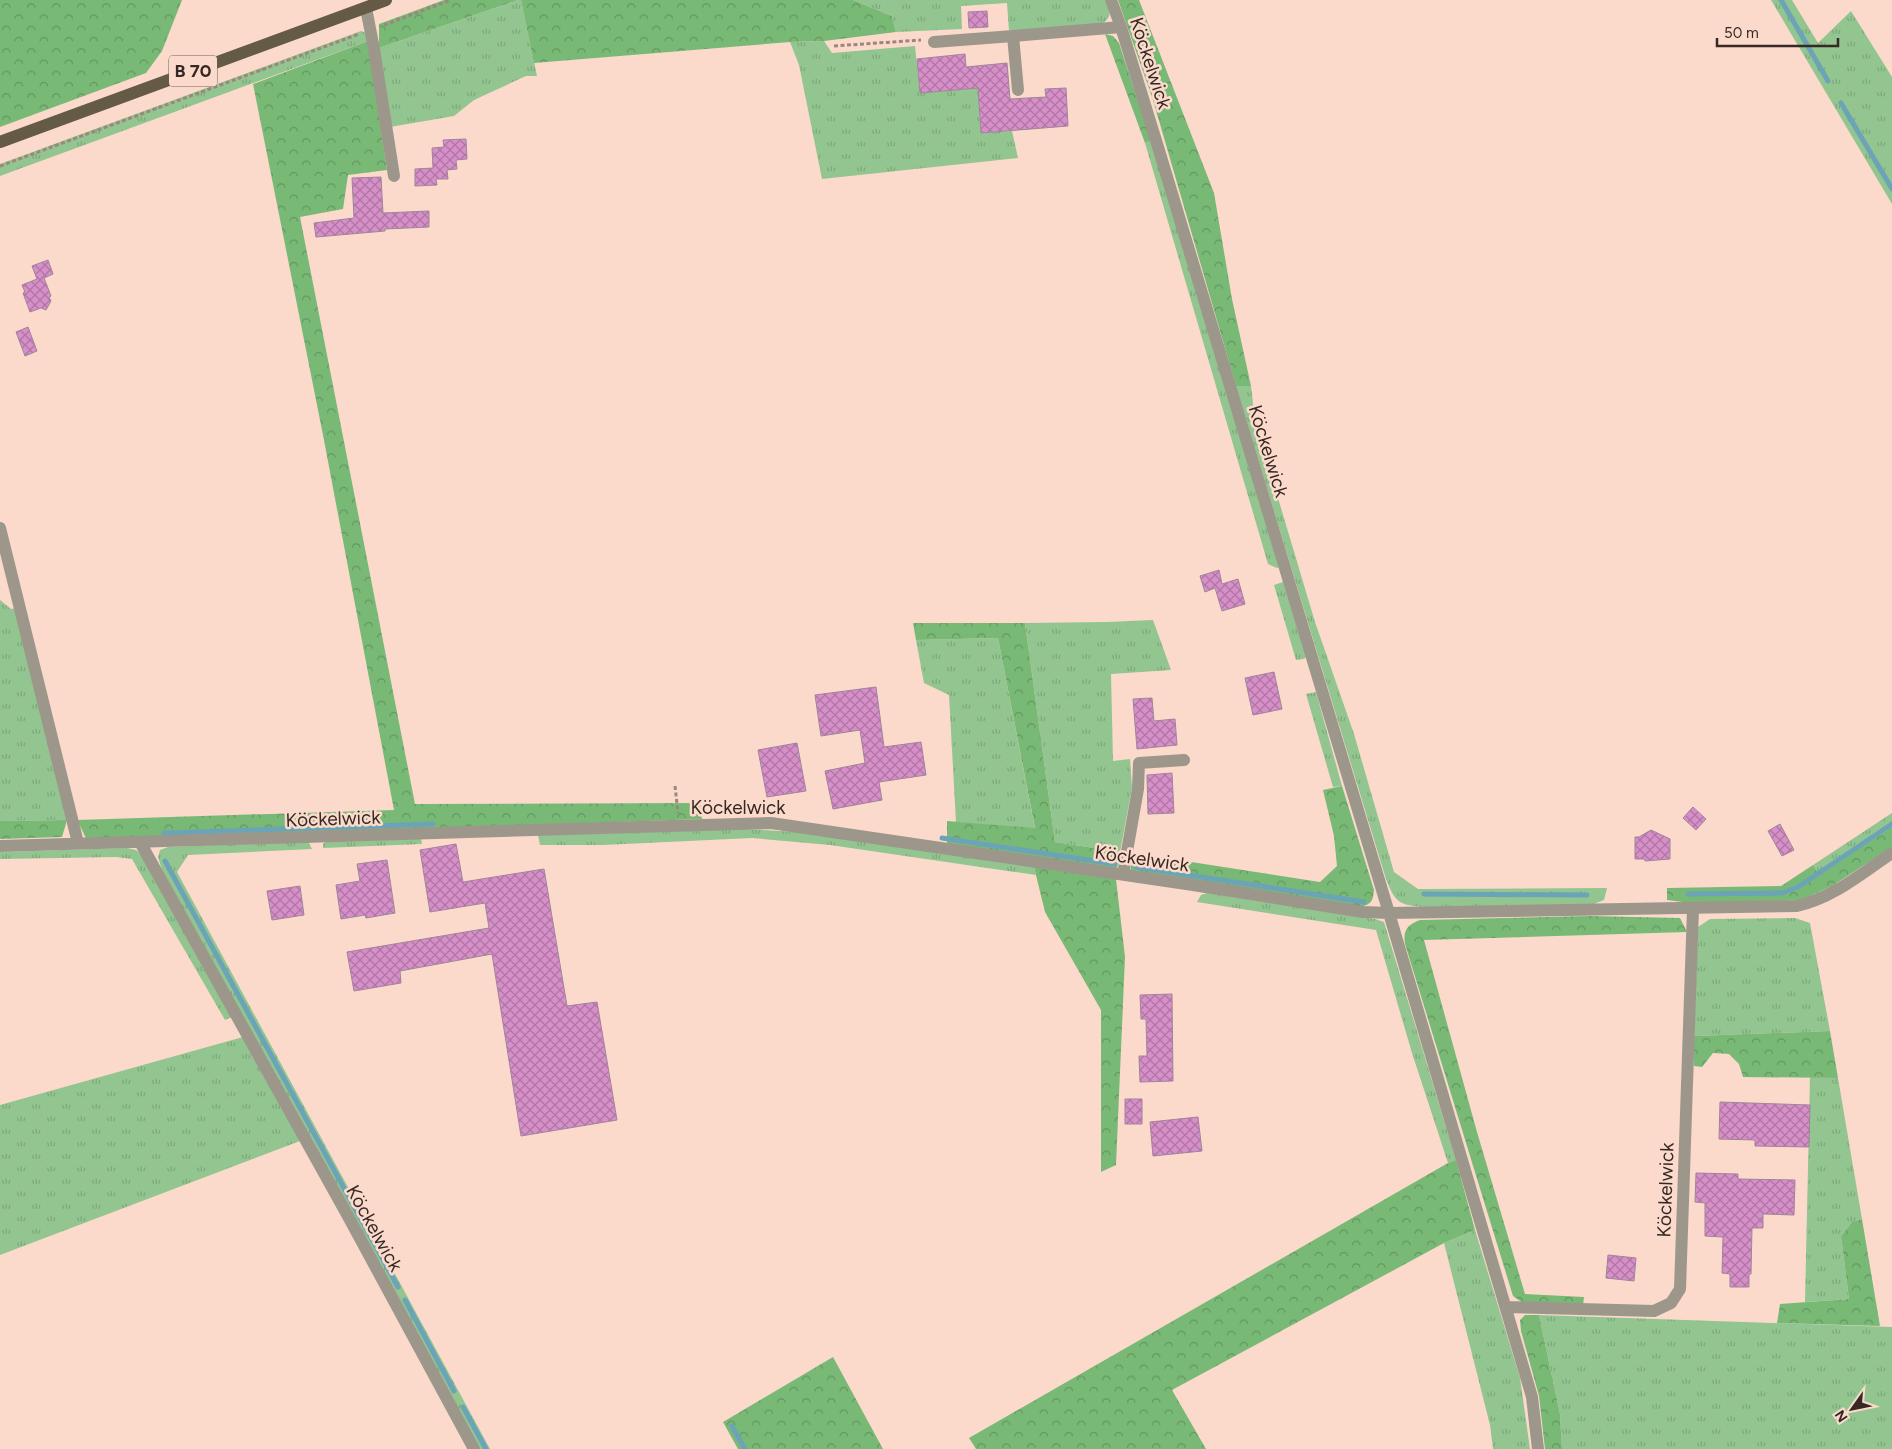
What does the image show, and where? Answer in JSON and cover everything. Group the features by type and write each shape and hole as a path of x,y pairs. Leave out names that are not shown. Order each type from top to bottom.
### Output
{"main road":[{"name":"B 70","path":"0,142 386,0"}],"street":[{"name":"Köckelwick","path":"1111,0 1121,27 1389,913 1506,1307 1532,1397 1538,1449"},
{"path":"366,8 394,176"},
{"path":"934,42 1121,27"},
{"path":"1013,36 1018,90"},
{"path":"0,528 78,843"},
{"path":"1123,874 1138,789 1139,763 1184,760"},
{"name":"Köckelwick","path":"0,846 770,823 1123,874 1363,912 1389,913 1776,908 1797,906 1831,894 1892,853"},
{"name":"Köckelwick","path":"140,842 349,1218 474,1449"},
{"name":"Köckelwick","path":"1506,1307 1654,1311 1671,1303 1680,1289 1693,909"}],"path":[{"path":"0,166 451,0"},
{"path":"834,46 917,40 934,42"},
{"path":"675,786 680,826"}],"green space":[{"path":"0,0 182,0 162,51 146,73 0,127"},
{"path":"444,0 518,0 379,48 379,24"},
{"path":"521,0 537,76 526,76 474,100 454,116 390,127 379,48"},
{"path":"521,0 853,0 892,16 896,32 824,41 790,42 534,63"},
{"path":"853,0 1105,0 1110,14 1108,19 1102,24 1009,31 1007,3 961,6 962,29 896,32 892,16"},
{"path":"1118,0 1139,0 1214,193 1232,299 1251,386 1236,386 1153,100"},
{"path":"1771,0 1792,0 1818,43 1851,11 1892,77 1892,204"},
{"path":"361,31 366,33 368,41 0,176 0,164"},
{"path":"1105,34 1113,36 1119,43 1151,141 1145,143"},
{"path":"368,41 387,170 348,175 343,209 300,217 415,804 700,803 702,819 86,838 77,820 394,810 323,435 253,84"},
{"path":"824,41 832,53 915,46 920,93 978,88 981,133 1012,131 1018,158 822,179 799,65 790,42"},
{"path":"1151,141 1279,567 1277,568 1268,564 1145,143"},
{"path":"1236,386 1251,386 1255,421 1315,622 1354,734 1394,872 1418,889 1607,888 1604,900 1591,905 1426,907 1404,904 1393,894 1386,879"},
{"path":"1283,582 1306,657 1304,659 1296,660 1274,585"},
{"path":"0,600 11,609 16,608 67,820 0,821"},
{"path":"1153,620 1171,670 1111,674 1113,761 1130,759 1132,788 1120,852 1055,842 1025,623"},
{"path":"913,623 1025,623 1055,842 1120,852 1117,869 947,844 947,821 1035,828 998,638 916,640"},
{"path":"998,638 1035,829 956,822 949,695 924,683 916,640"},
{"path":"1316,692 1342,786 1333,787 1306,694"},
{"path":"1342,786 1374,890 1371,901 1365,906 1361,907 1130,872 1133,853 1320,882 1337,866 1334,836 1323,790"},
{"path":"1892,813 1892,827 1819,876 1813,865"},
{"path":"67,820 62,837 0,839 0,821"},
{"path":"1892,827 1892,847 1832,886 1801,900 1698,904 1667,900 1667,888 1781,886 1813,865 1819,875"},
{"path":"746,829 817,833 1034,867 1036,875 830,845 752,838 603,845 540,845 538,835"},
{"path":"421,838 422,844 323,848 323,844 327,841"},
{"path":"308,841 312,849 188,855 177,872 490,1449 479,1449 162,870 158,857 160,850 168,847"},
{"path":"127,848 136,850 142,855 232,1017 225,1020 132,859 116,857 0,859 0,852"},
{"path":"1034,867 1116,879 1125,957 1116,1165 1101,1172 1101,1010 1045,912"},
{"path":"1207,893 1375,919 1384,922 1456,1160 1448,1163 1412,1053 1376,930 1197,902 1201,895"},
{"path":"1589,916 1680,918 1687,932 1424,940 1477,1132 1525,1294 1584,1297 1583,1306 1523,1303 1513,1296 1405,944 1405,932 1409,926 1420,920"},
{"path":"1795,918 1810,923 1830,1031 1694,1036 1698,927 1710,919"},
{"path":"1830,1031 1838,1078 1743,1077 1739,1064 1729,1054 1713,1053 1702,1067 1694,1066 1694,1036"},
{"path":"243,1037 300,1141 0,1255 0,1105"},
{"path":"1810,1077 1838,1078 1862,1219 1852,1222 1841,1236 1849,1299 1805,1302"},
{"path":"1456,1160 1475,1230 1444,1243 1172,1390 1206,1449 976,1449 969,1438 1448,1163"},
{"path":"1862,1219 1880,1326 1777,1323 1780,1304 1849,1299 1841,1236 1852,1222"},
{"path":"1475,1230 1520,1378 1530,1449 1493,1449 1490,1425 1444,1243"},
{"path":"1525,1315 1539,1315 1560,1414 1562,1449 1545,1449 1539,1396 1521,1331 1520,1320"},
{"path":"1539,1315 1892,1327 1892,1449 1562,1449 1560,1414"},
{"path":"833,1357 883,1449 738,1449 723,1422"}],"building":[{"path":"987,11 988,27 969,28 968,12"},
{"path":"965,54 966,67 1007,63 1010,99 1046,97 1045,89 1066,88 1068,126 981,133 978,88 920,93 917,59"},
{"path":"466,139 467,159 456,160 457,169 447,170 448,179 436,179 437,185 415,186 415,169 433,168 432,148 444,147 443,140"},
{"path":"381,177 383,213 429,211 429,227 385,229 385,231 316,237 314,223 354,218 352,178"},
{"path":"48,260 53,274 44,278 51,301 46,310 41,308 30,312 22,285 37,279 32,266"},
{"path":"28,327 37,351 25,356 16,332"},
{"path":"1219,570 1222,584 1238,579 1245,604 1222,611 1215,588 1205,592 1200,576"},
{"path":"1274,672 1282,709 1253,715 1245,678"},
{"path":"876,687 884,747 921,742 926,775 879,782 882,800 833,809 825,771 865,763 860,730 821,736 815,695"},
{"path":"1152,698 1154,721 1175,719 1177,745 1137,749 1133,699"},
{"path":"797,743 806,791 767,797 758,750"},
{"path":"1172,773 1174,813 1148,814 1147,775"},
{"path":"1693,807 1706,819 1696,830 1683,818"},
{"path":"1780,824 1794,850 1782,856 1768,831"},
{"path":"1651,830 1670,839 1670,859 1645,861 1645,859 1635,859 1635,837 1639,837"},
{"path":"456,844 463,882 544,869 567,1006 597,1002 617,1120 521,1136 492,954 400,971 401,983 354,991 347,952 489,928 485,903 430,912 420,850"},
{"path":"387,860 395,913 366,918 365,915 341,919 336,885 360,881 357,864"},
{"path":"300,886 304,915 272,920 267,891"},
{"path":"1172,994 1173,1081 1140,1082 1139,1056 1147,1056 1146,1019 1141,1019 1140,995"},
{"path":"1125,1099 1142,1099 1142,1124 1125,1124"},
{"path":"1720,1102 1810,1105 1809,1147 1755,1146 1755,1140 1719,1139"},
{"path":"1198,1117 1202,1151 1153,1156 1150,1122"},
{"path":"1696,1173 1738,1174 1738,1179 1795,1180 1794,1215 1763,1214 1763,1228 1752,1228 1749,1287 1730,1287 1730,1274 1722,1273 1723,1237 1705,1236 1705,1203 1695,1202"},
{"path":"1608,1255 1636,1258 1634,1281 1606,1278"}],"waterway":[{"path":"1781,0 1828,81"},
{"path":"1841,103 1892,189"},
{"path":"164,833 433,824"},
{"path":"1688,894 1782,893 1798,887 1892,824"},
{"path":"942,838 1115,864"},
{"path":"165,861 398,1287"},
{"path":"1136,867 1364,902"},
{"path":"1424,894 1587,895"},
{"path":"405,1300 454,1391"},
{"path":"463,1407 486,1449"},
{"path":"732,1426 745,1449"}]}
